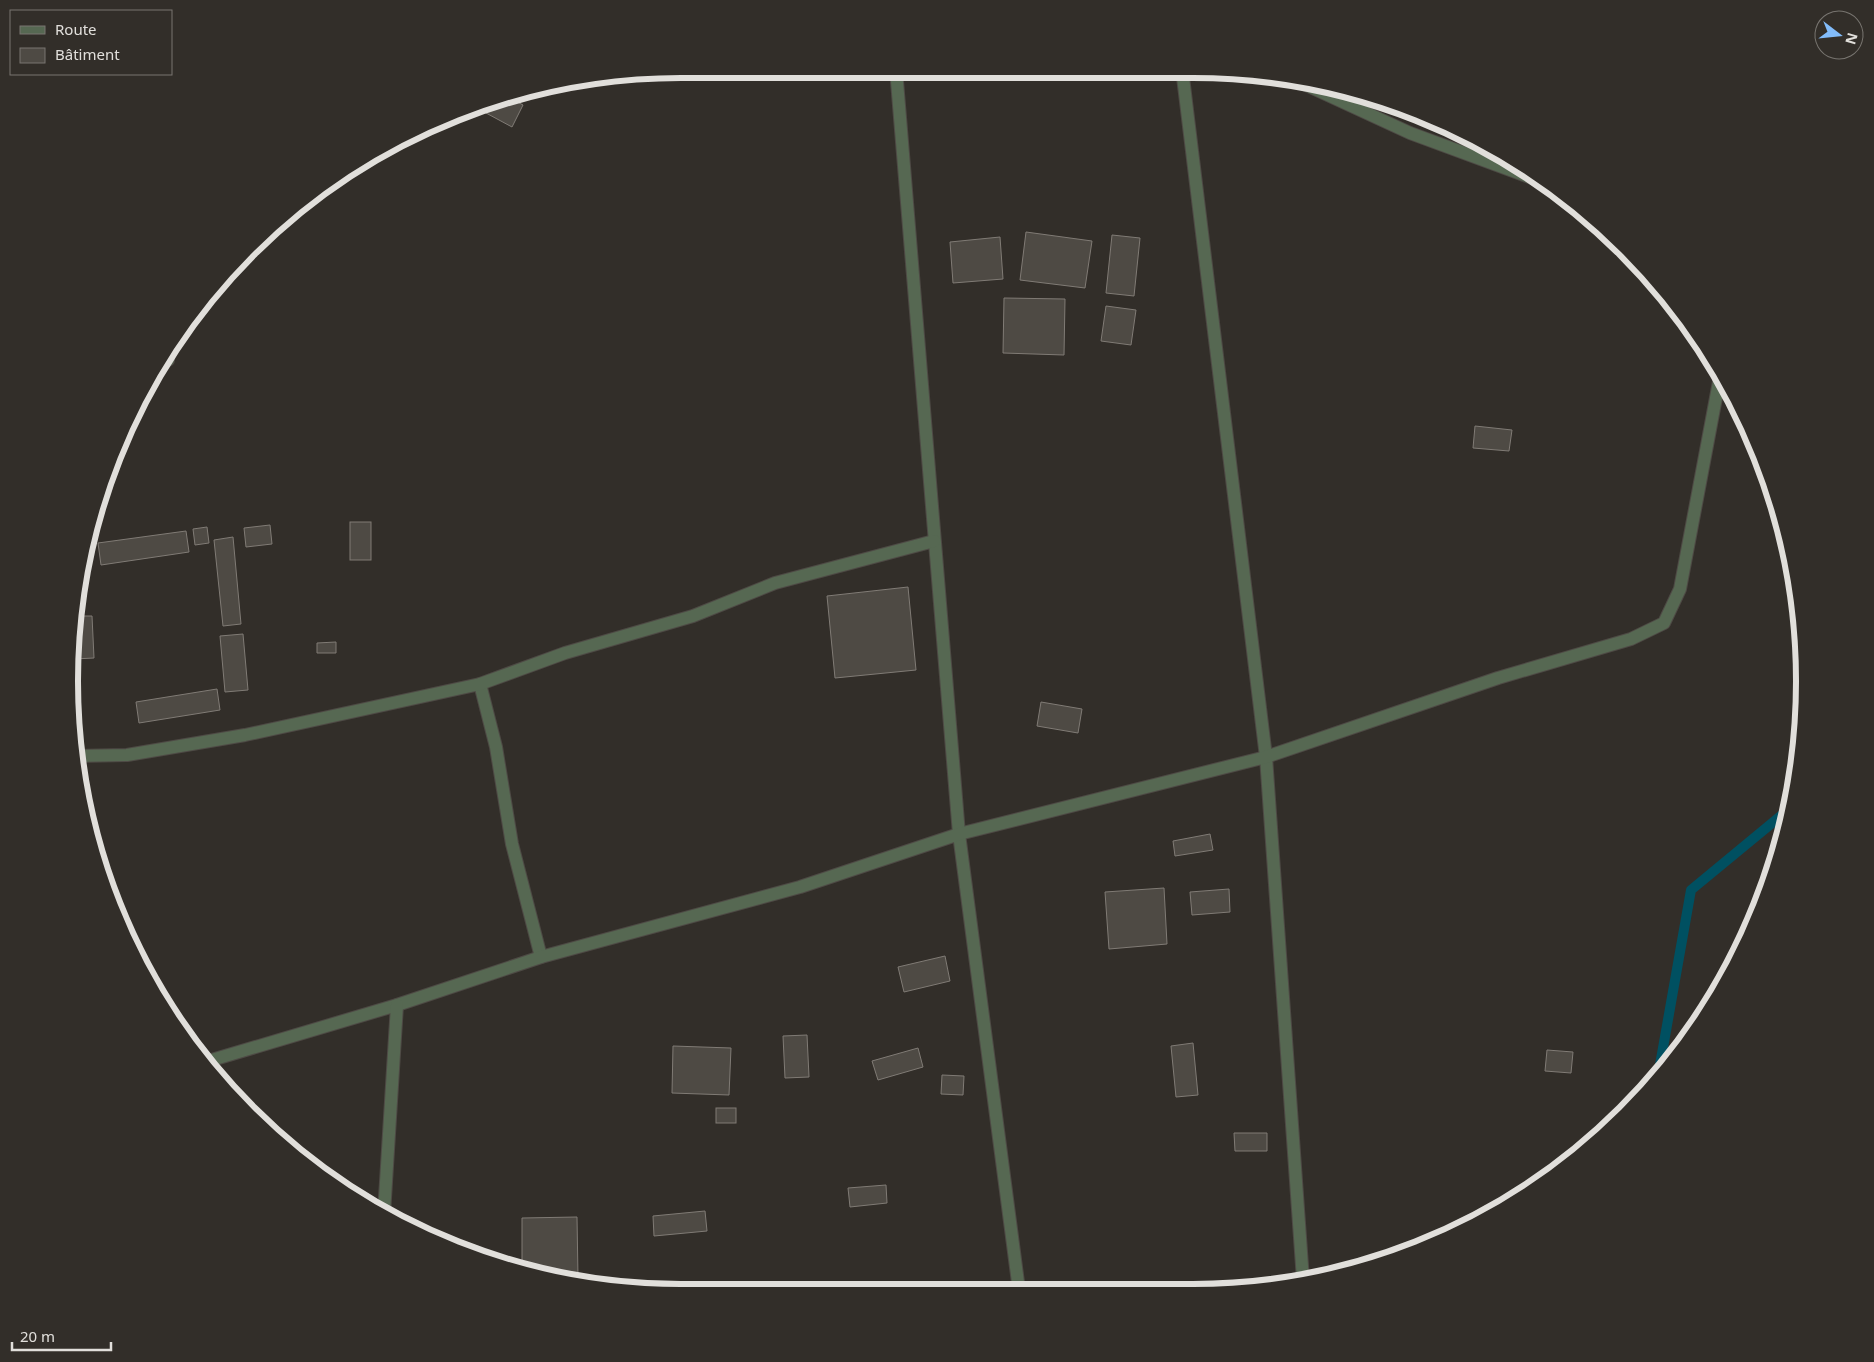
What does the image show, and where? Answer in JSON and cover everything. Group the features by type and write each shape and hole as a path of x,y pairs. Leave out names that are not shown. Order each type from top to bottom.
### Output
{"street":[{"path":"897,78 959,834 1019,1284"},
{"path":"1183,78 1266,757 1303,1274"},
{"path":"1319,91 1410,133 1519,173"},
{"path":"212,1060 397,1005 541,957 800,887 959,834 1266,757 1498,678 1631,639 1664,623 1680,589 1718,383"},
{"path":"83,756 127,755 236,737 480,684 565,652 694,616 774,583 934,541"},
{"path":"480,684 496,747 512,844 541,957"},
{"path":"384,1207 397,1005"}],"building":[{"path":"516,101 523,105 512,127 483,111"},
{"path":"1026,232 1092,241 1085,288 1020,280"},
{"path":"1112,235 1140,238 1134,296 1106,293"},
{"path":"1000,237 1003,279 953,283 950,242"},
{"path":"1004,298 1065,299 1064,355 1003,353"},
{"path":"1106,306 1136,310 1131,345 1101,341"},
{"path":"1475,426 1512,430 1509,451 1473,448"},
{"path":"350,522 371,522 371,560 350,560"},
{"path":"270,525 272,544 246,547 244,528"},
{"path":"207,527 209,543 195,545 193,529"},
{"path":"186,531 189,552 101,565 98,543"},
{"path":"233,537 241,624 223,626 214,540"},
{"path":"908,587 916,670 835,678 827,596"},
{"path":"82,616 92,616 94,658 79,659"},
{"path":"243,634 248,690 225,692 220,636"},
{"path":"336,642 336,653 317,653 317,643"},
{"path":"217,689 220,710 139,723 136,702"},
{"path":"1041,702 1082,709 1078,733 1037,726"},
{"path":"1210,834 1213,850 1175,856 1173,841"},
{"path":"1164,888 1167,944 1109,949 1105,892"},
{"path":"1229,889 1230,912 1192,915 1190,892"},
{"path":"945,956 950,981 904,992 898,967"},
{"path":"807,1035 809,1077 785,1078 783,1036"},
{"path":"1193,1043 1198,1095 1176,1097 1171,1046"},
{"path":"673,1046 731,1048 729,1095 672,1093"},
{"path":"918,1048 923,1067 878,1080 872,1061"},
{"path":"1547,1050 1573,1052 1571,1073 1545,1071"},
{"path":"942,1075 964,1076 963,1095 941,1094"},
{"path":"716,1108 736,1108 736,1123 716,1123"},
{"path":"1234,1133 1267,1133 1267,1151 1235,1151"},
{"path":"886,1185 887,1203 850,1207 848,1188"},
{"path":"705,1211 707,1231 654,1236 653,1216"},
{"path":"577,1217 578,1275 522,1263 522,1218"}],"waterway":[{"path":"1660,1062 1691,890 1781,816"}]}
